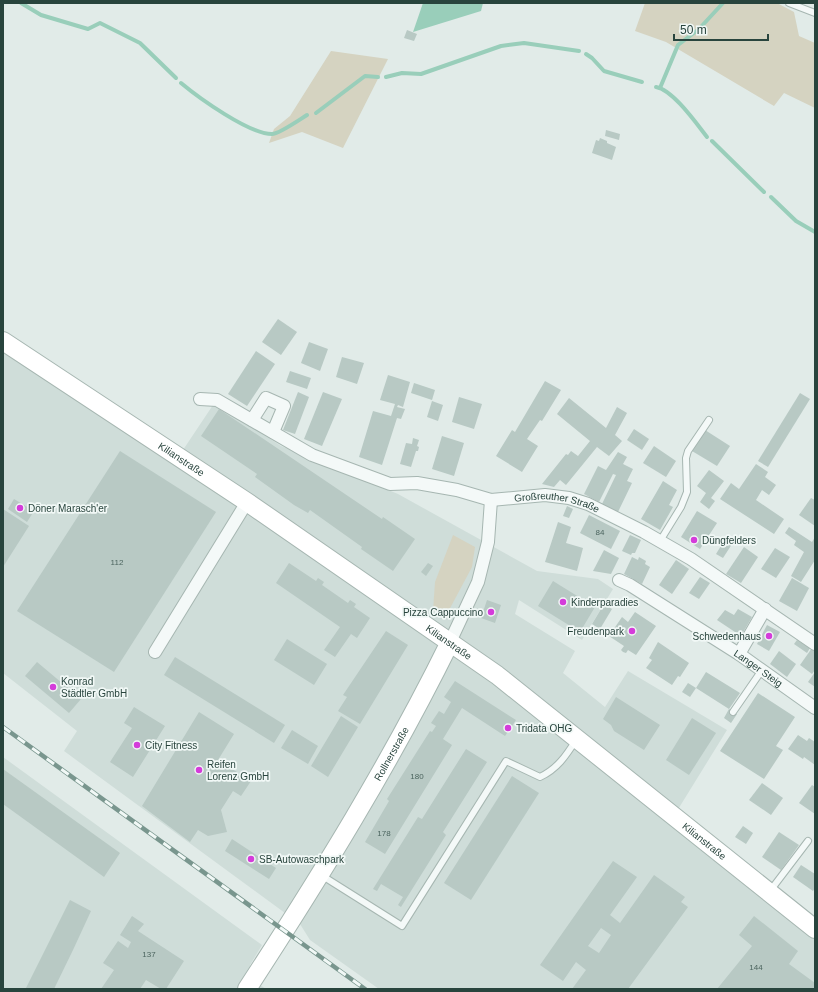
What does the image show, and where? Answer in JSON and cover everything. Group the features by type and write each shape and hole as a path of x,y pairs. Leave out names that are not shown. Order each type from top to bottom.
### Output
{"main road":[{"name":"Kilianstraße","path":"3,342 247,502 450,642 521,694 815,929"},
{"name":"Rollnerstraße","path":"247,989 319,874 411,716 450,642"}],"street":[{"path":"252,420 266,398 284,406 273,432"},
{"name":"Großreuther Straße","path":"200,399 217,400 312,455 390,484 417,483 457,490 491,500 519,496 544,495 569,498 588,504 660,541 691,559 815,644"},
{"name":"Rollnerstraße","path":"450,642 478,582 488,542 491,500"},
{"path":"155,652 247,502"},
{"name":"Langer Steig","path":"619,580 630,585 739,654 815,708"},
{"path":"739,654 765,609"}],"lane":[{"path":"789,3 815,13"},
{"path":"660,541 681,507 687,492 686,462 688,451 709,420"},
{"path":"733,712 762,670"},
{"path":"319,874 402,926 506,761 540,777 553,771 566,755 576,739"},
{"path":"769,892 808,841"}],"shaded area":[{"path":"423,3 483,3 481,11 413,32"},
{"path":"645,3 777,3 794,12 799,36 815,43 815,108 784,93 774,106 666,42 635,31"},
{"path":"331,51 388,59 343,148 302,132 269,143 274,129 290,116"},
{"path":"3,352 177,459 215,402 281,446 398,494 537,571 598,579 613,589 582,640 519,600 515,614 575,651 563,673 605,707 628,671 727,730 677,811 815,929 815,989 379,989 310,940 300,924 64,751 77,731 3,673"},
{"path":"453,535 475,547 472,567 448,612 433,611 435,582"},
{"path":"3,757 262,945 250,965 260,985 266,989 3,989"}],"building":[{"path":"407,30 417,34 414,41 404,38"},
{"path":"606,130 620,134 619,140 605,136"},
{"path":"600,138 616,147 612,160 592,153 596,140 599,141"},
{"path":"278,319 297,332 281,355 262,342"},
{"path":"309,342 328,349 320,371 301,363"},
{"path":"256,351 275,364 247,406 228,394"},
{"path":"342,357 364,363 357,384 336,377"},
{"path":"290,371 311,378 307,389 286,382"},
{"path":"388,375 410,382 403,407 398,405 397,407 405,409 401,419 397,418 382,465 359,457 373,411 391,416 395,404 380,400"},
{"path":"545,381 561,390 542,421 540,420 527,439 538,446 522,472 496,456 512,430 515,432"},
{"path":"414,383 435,390 432,400 411,393"},
{"path":"298,392 309,397 295,434 283,430"},
{"path":"323,392 342,399 322,446 304,439"},
{"path":"800,393 810,399 768,467 758,461"},
{"path":"459,397 482,404 474,429 452,422"},
{"path":"569,398 606,428 617,407 627,413 615,435 622,441 609,456 597,447 566,485 560,480 554,487 542,484 566,454 568,455 571,451 578,456 590,441 557,414"},
{"path":"432,401 443,405 438,421 427,417"},
{"path":"219,409 382,519 383,517 415,539 393,571 361,549 362,547 310,510 308,513 294,505 255,477 257,474 201,436"},
{"path":"634,429 649,439 642,450 627,440"},
{"path":"705,430 730,446 717,466 692,451"},
{"path":"442,436 464,443 454,476 432,469"},
{"path":"413,438 419,440 417,446 419,447 418,451 416,451 411,467 400,464 406,443 412,444"},
{"path":"654,446 676,461 666,477 643,463"},
{"path":"120,451 216,512 114,672 17,611"},
{"path":"618,452 627,457 623,464 633,469 627,481 632,483 618,512 602,504 616,475 613,474 599,502 584,494 598,466 606,470"},
{"path":"756,464 768,472 765,477 776,485 769,495 762,490 756,500 784,519 774,534 720,499 731,483 739,489"},
{"path":"709,470 724,481 711,498 715,501 709,509 700,502 706,493 697,486"},
{"path":"663,481 677,490 669,505 673,507 660,530 641,519"},
{"path":"811,498 815,500 815,526 799,515"},
{"path":"14,499 34,511 27,522 8,509"},
{"path":"567,506 573,509 569,518 563,516"},
{"path":"3,509 29,526 3,567"},
{"path":"697,511 717,523 700,549 681,537"},
{"path":"589,515 620,531 611,549 580,533"},
{"path":"558,522 571,527 566,543 583,548 577,571 545,562"},
{"path":"789,527 812,542 815,537 815,560 801,582 791,576 804,552 794,545 796,541 785,533"},
{"path":"630,535 641,540 635,553 632,553 631,555 622,551"},
{"path":"727,536 734,541 723,558 716,554"},
{"path":"744,547 758,557 741,583 726,574"},
{"path":"775,548 790,557 776,578 761,569"},
{"path":"604,550 619,558 611,574 593,571"},
{"path":"632,557 638,560 639,557 646,561 645,564 650,567 642,584 624,574"},
{"path":"676,560 689,569 672,594 659,585"},
{"path":"289,563 316,581 318,578 324,582 322,585 348,603 350,600 356,604 354,607 370,618 357,638 351,634 335,657 324,650 340,627 276,583"},
{"path":"428,563 433,566 426,576 421,572"},
{"path":"700,577 710,583 699,599 689,593"},
{"path":"792,578 809,588 797,611 779,601"},
{"path":"553,581 595,607 580,632 538,606"},
{"path":"487,600 501,605 495,623 481,618"},
{"path":"604,604 612,609 600,629 592,624"},
{"path":"738,609 752,617 741,636 717,620 725,610 734,615"},
{"name":"Freudenpark","path":"635,612 656,626 636,655 628,650 626,653 623,652 621,650 624,646 609,636 622,617 628,622"},
{"name":"Schwedenhaus","path":"767,625 780,632 769,651 757,644"},
{"path":"386,631 408,645 360,724 338,711 347,697 343,695"},
{"path":"287,639 327,664 314,685 274,660"},
{"path":"797,640 810,648 807,653 794,644"},
{"path":"658,642 689,663 680,677 678,676 672,685 646,668 652,660 649,658"},
{"path":"812,648 815,651 815,670 812,674 800,665"},
{"path":"779,651 796,664 787,677 770,664"},
{"path":"175,657 285,725 274,743 164,675"},
{"name":"Konrad Städtler GmbH","path":"37,662 81,699 69,713 25,676"},
{"path":"706,672 740,693 729,709 696,688"},
{"path":"815,672 815,687 808,682"},
{"path":"455,681 516,720 505,736 462,708 443,739 452,745 385,854 365,842 389,801 387,799 430,731 432,732 436,726 431,723 439,711 444,714 451,702 444,697"},
{"path":"688,683 696,688 690,697 682,692"},
{"path":"758,693 795,717 776,746 783,750 764,779 720,751"},
{"path":"616,697 660,725 644,750 614,731 611,725 603,719"},
{"name":"City Fitness","path":"134,707 165,726 133,777 110,762 132,728 124,723"},
{"path":"729,709 737,714 731,723 724,718"},
{"name":"Reifen Lorenz GmbH","path":"199,712 234,734 218,760 251,781 241,796 233,791 221,810 227,832 208,836 198,830 190,842 142,806"},
{"path":"341,716 358,727 328,777 311,766"},
{"path":"692,718 716,733 689,775 666,760"},
{"path":"292,730 318,746 308,764 281,748"},
{"path":"798,735 807,741 809,738 815,742 815,765 804,757 803,759 788,749"},
{"path":"466,749 487,762 443,832 446,835 401,907 398,905 403,897 381,884 377,891 373,889 418,817 422,819"},
{"path":"3,769 120,853 104,877 3,804"},
{"path":"512,776 539,793 471,900 444,883"},
{"path":"762,783 783,798 771,815 749,800"},
{"path":"812,785 815,787 815,814 799,803"},
{"path":"743,826 753,833 746,844 735,837"},
{"path":"779,832 799,845 781,870 762,857"},
{"name":"SB-Autowaschpark","path":"232,839 276,868 269,879 225,851"},
{"path":"613,861 637,877 610,915 620,923 654,875 685,897 681,902 688,907 628,989 572,989 586,970 576,962 563,981 540,965","holes":["601,928 611,935 599,953 588,946"]},
{"path":"801,865 815,874 815,888 813,891 793,877"},
{"path":"70,900 91,911 73,950 54,989 28,989 26,988"},
{"path":"132,916 144,924 138,931 184,961 166,989 161,989 146,980 140,989 101,989 114,970 103,963 118,941 128,948 131,942 120,935"},
{"path":"754,916 798,951 789,964 815,983 815,989 717,989 752,946 739,935"}],"waterway":[{"path":"21,3 41,15 88,29 100,23 140,43 176,78"},
{"path":"660,88 678,45 699,29 723,3"},
{"path":"386,77 402,73 421,74 501,46 524,43 579,51"},
{"path":"586,54 592,58 604,71 642,82"},
{"path":"316,113 365,76 378,77"},
{"path":"181,83 238,122 262,132 272,134 279,132 307,115"},
{"path":"656,87 663,89 677,100 707,137"},
{"path":"712,141 764,192"},
{"path":"771,197 796,221 815,232"}],"railway":[{"path":"3,727 365,989"}],"place":[{"name":"Döner Marasch'er","path":"20,508"},
{"name":"Düngfelders","path":"694,540"},
{"name":"Kinderparadies","path":"563,602"},
{"name":"Pizza Cappuccino","path":"491,612"},
{"name":"Freudenpark","path":"632,631"},
{"name":"Schwedenhaus","path":"769,636"},
{"name":"Konrad Städtler GmbH","path":"53,687"},
{"name":"Tridata OHG","path":"508,728"},
{"name":"City Fitness","path":"137,745"},
{"name":"Reifen Lorenz GmbH","path":"199,770"},
{"name":"SB-Autowaschpark","path":"251,859"}]}
